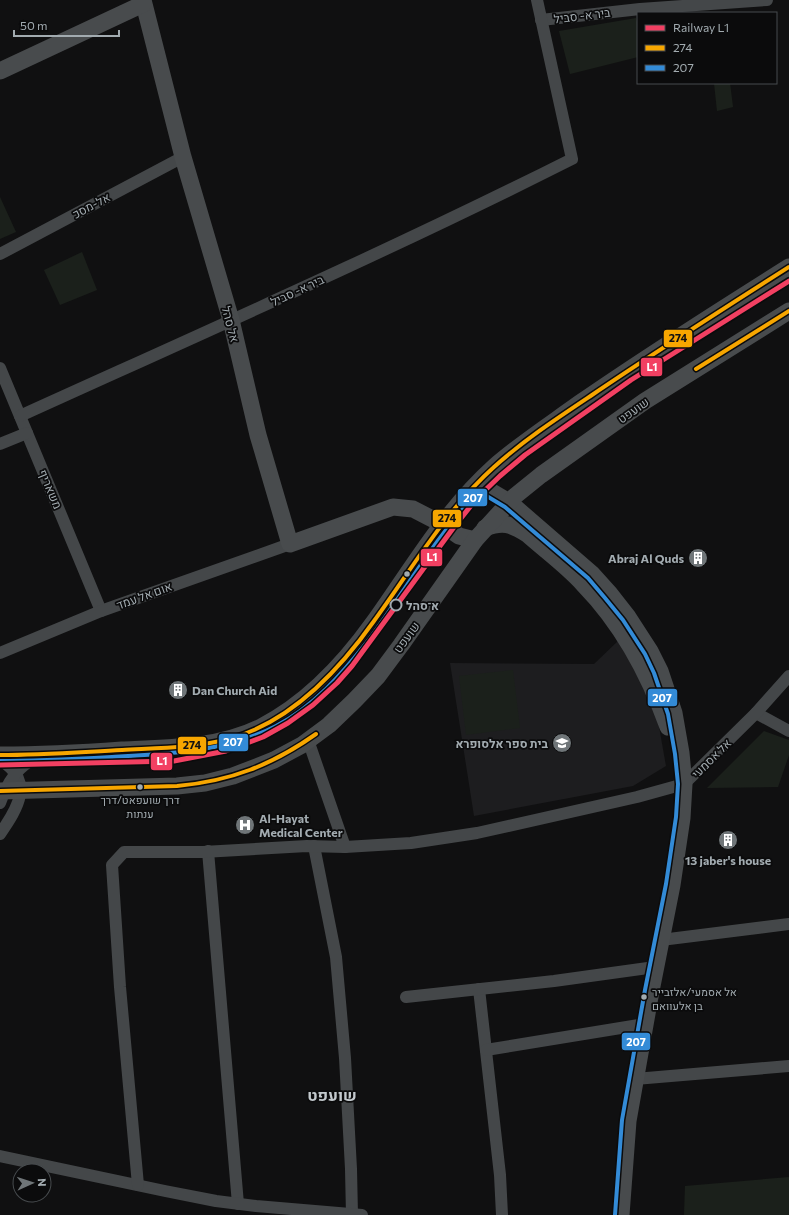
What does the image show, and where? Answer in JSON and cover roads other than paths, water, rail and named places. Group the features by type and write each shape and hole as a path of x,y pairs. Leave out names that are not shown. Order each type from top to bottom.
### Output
{"street":[{"path":"537,0 541,20"},
{"name":"ביר א- סביל","path":"20,416 413,237 572,158 541,20 640,9 767,0"},
{"path":"0,71 146,1"},
{"name":"אל סהל","path":"146,1 183,157 231,320 258,434 290,544"},
{"name":"אל-מסכ","path":"0,254 183,157"},
{"path":"0,755 43,755 170,748 199,744 224,740 259,728 283,715 307,698 351,653 373,624 442,524 493,468 519,447 619,376 789,267"},
{"name":"שועפט","path":"2,795 22,791 177,786 205,783 233,776 274,760 308,740 329,725 378,676 480,534 509,502 532,482 645,401 789,311"},
{"name":"משאריף","path":"0,368 101,610"},
{"path":"0,444 27,433"},
{"path":"532,482 529,493 530,513 537,526"},
{"path":"474,488 487,489 509,502 592,574 628,617 650,651 663,678 674,713 681,753 684,784"},
{"path":"290,544 393,507 413,509 442,524 459,536 480,534 494,525 508,524 527,534 583,583 618,624 638,657 668,725 684,784"},
{"name":"אום אל עמד","path":"0,653 101,610 290,544"},
{"name":"אל אסמעי","path":"621,1215 628,1122 655,967 672,885 682,818 684,784 756,713 789,676"},
{"path":"756,713 789,731"},
{"path":"308,740 345,847"},
{"path":"2,795 23,765 29,760 43,755"},
{"path":"0,760 7,764 16,774 22,791 9,820 0,834"},
{"path":"138,1185 120,987 112,865 124,852 208,851 314,846 345,847 411,843 477,833 637,797 684,784"},
{"path":"0,1156 238,1204 356,1215 346,1058 336,957 314,846"},
{"path":"208,851 238,1204"},
{"path":"661,940 789,924"},
{"path":"406,997 655,967"},
{"path":"479,989 500,1175 502,1215"},
{"path":"486,1050 645,1024"},
{"path":"635,1079 789,1066"}],"rail line":[{"name":"L1","path":"0,765 174,761 226,751 263,737 288,723 313,705 337,683 352,666 454,527 477,498 500,476 525,455 631,380 789,281"}],"place":[{"name":"Abraj Al Quds","path":"698,558"},
{"name":"א־סהל","path":"396,605"},
{"name":"Dan Church Aid","path":"178,690"},
{"name":"בית ספר אלסופרא","path":"562,743"},
{"name":"דרך שועפאט/דרך ענתות","path":"140,787"},
{"name":"Al-Hayat Medical Center","path":"245,825"},
{"name":"13 jaber's house","path":"728,840"},
{"name":"אל אסמעי/אלזבייר בן אלעוואם","path":"644,997"}],"district":[{"name":"שועפט","path":"332,1094"}]}
